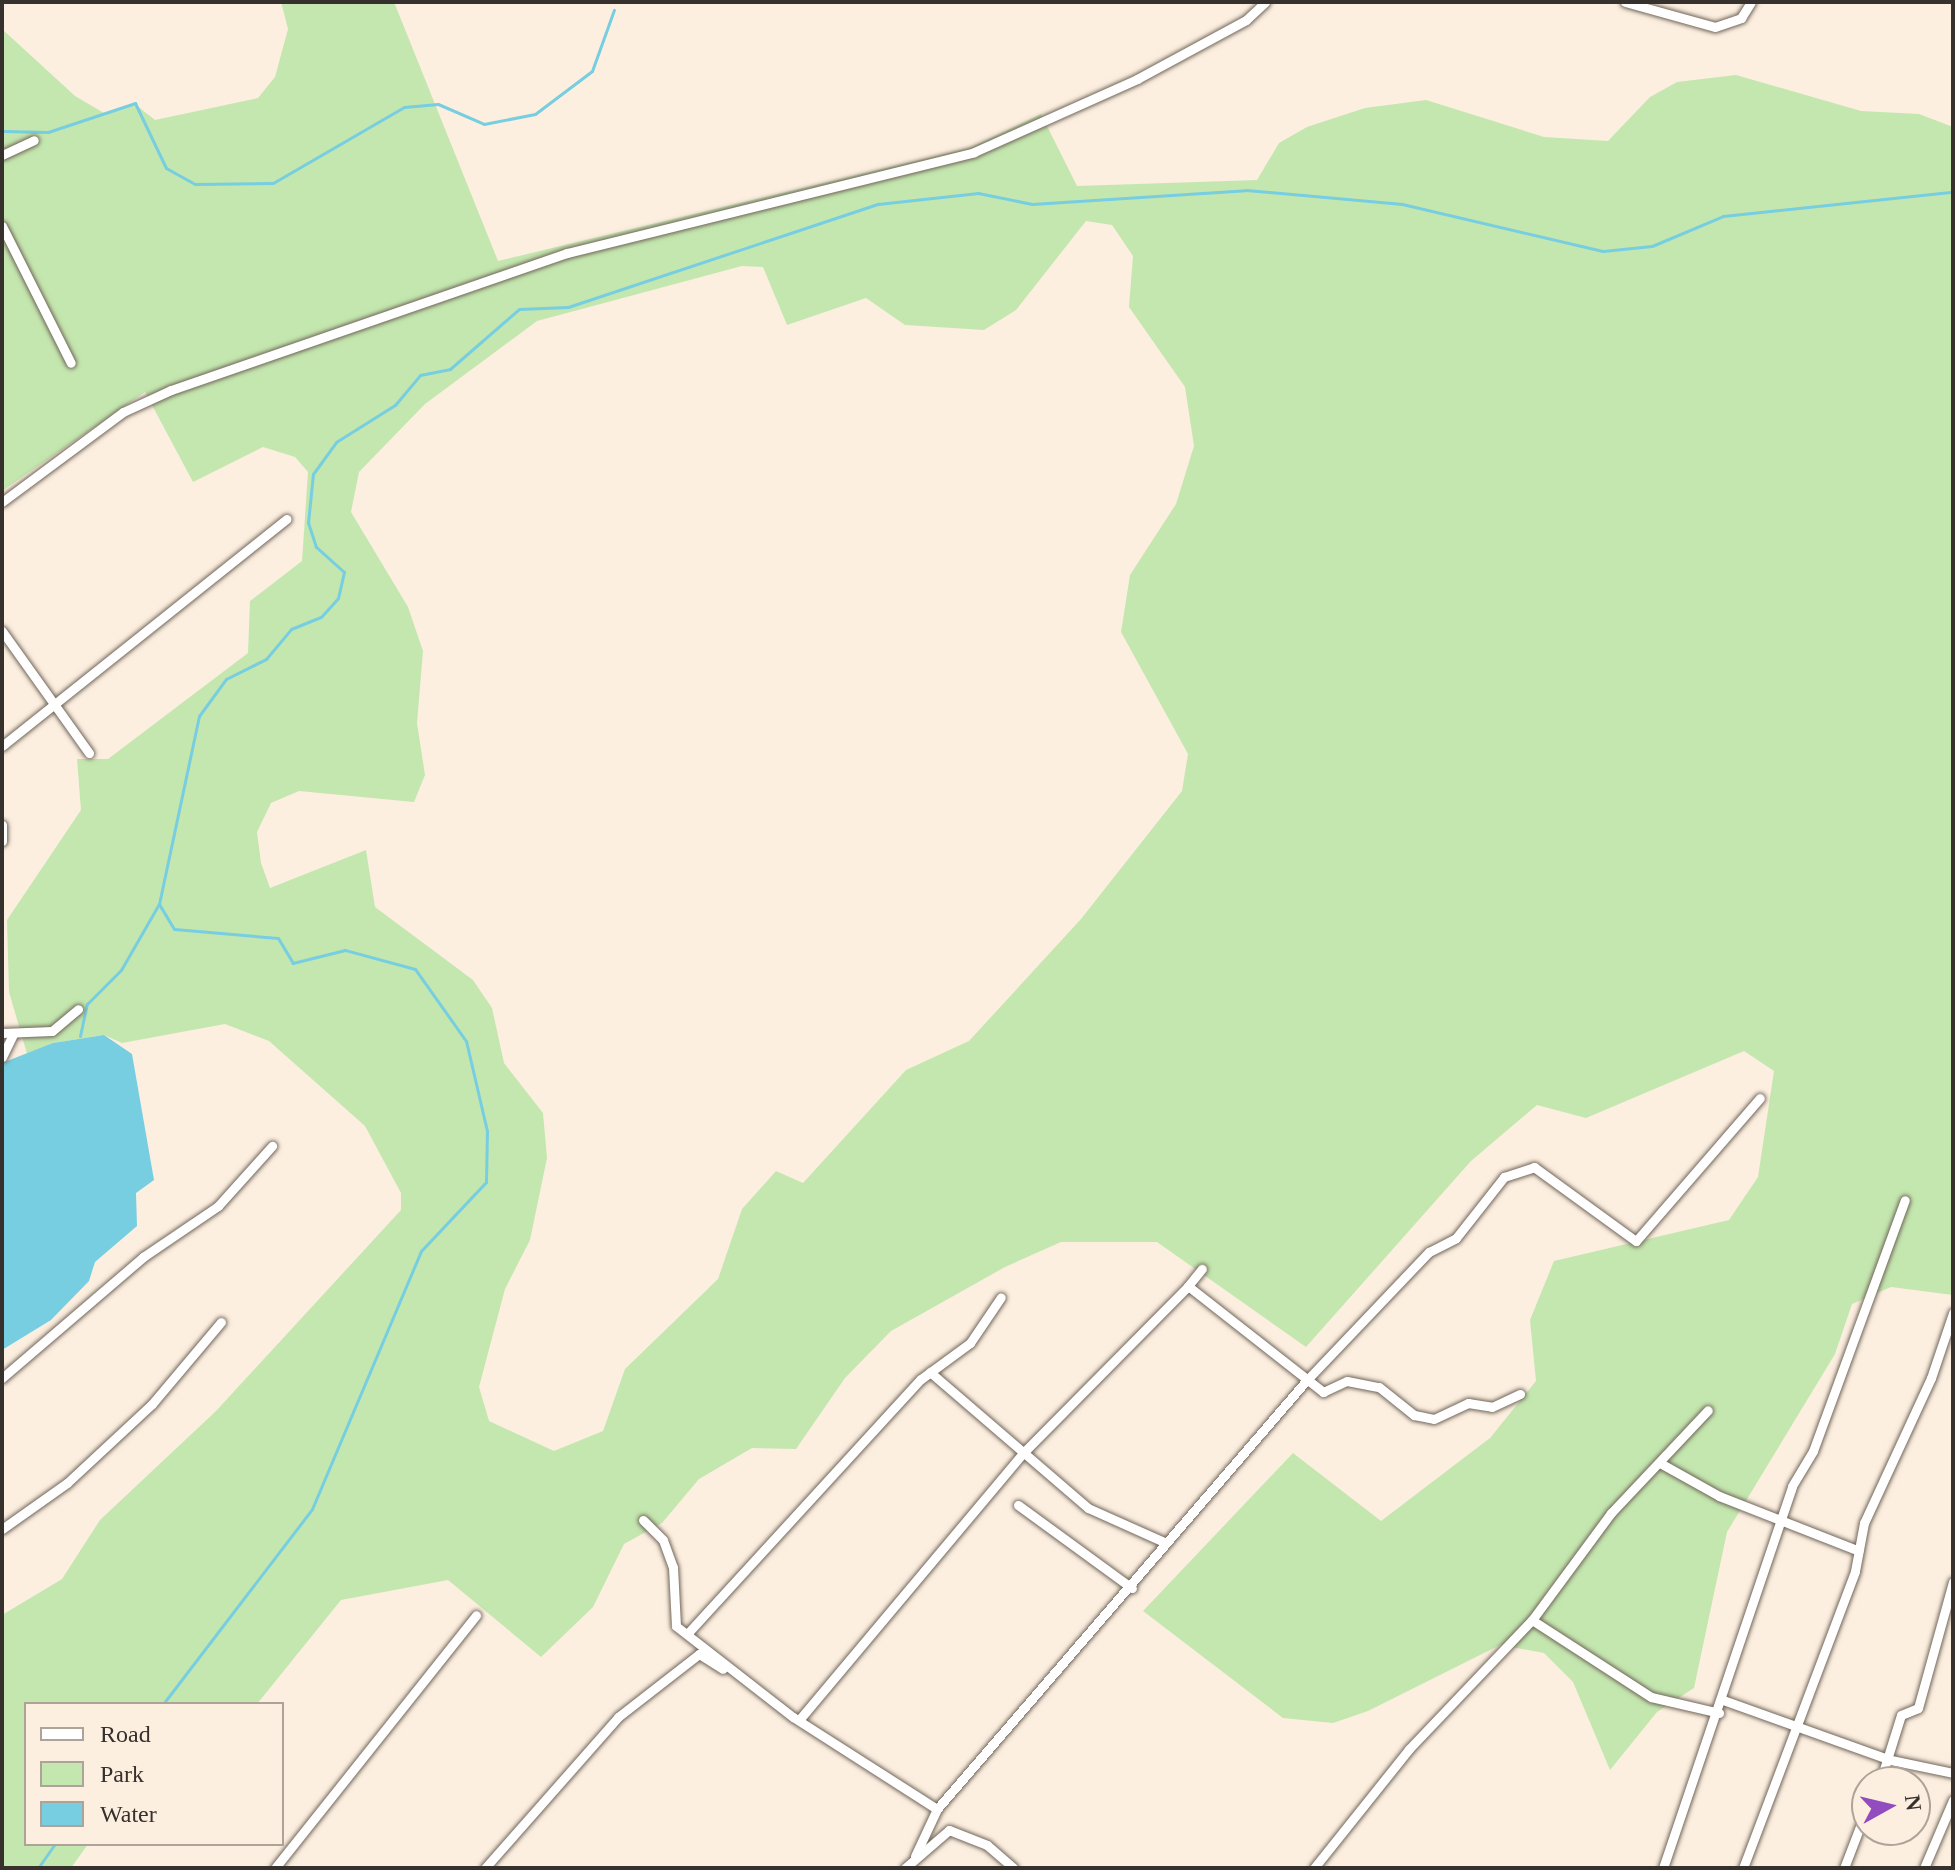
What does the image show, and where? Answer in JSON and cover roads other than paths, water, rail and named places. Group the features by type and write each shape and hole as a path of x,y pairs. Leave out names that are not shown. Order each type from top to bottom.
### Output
{"street":[{"path":"2,502 123,412 171,390 567,253 759,200 974,152 1137,79 1265,2"},
{"path":"1625,2 1715,27 1741,18 1751,2"},
{"path":"2,155 34,140"},
{"path":"2,226 71,363"},
{"path":"2,746 286,519"},
{"path":"2,631 53,707 89,753"},
{"path":"2,756 15,737"},
{"path":"2,825 3,838"},
{"path":"2,1033 52,1031 78,1009"},
{"path":"2,1057 13,1034"},
{"path":"915,1856 937,1809 1132,1588 1164,1542 1410,1269 1456,1238 1504,1177 1534,1167 1636,1241 1760,1098"},
{"path":"2,1378 143,1257 218,1206 272,1146"},
{"path":"1663,1868 1719,1713 1782,1516 1905,1200"},
{"path":"799,1720 1024,1452 1202,1269"},
{"path":"1188,1286 1305,1382 1323,1392 1347,1381 1379,1387 1414,1415 1434,1419 1468,1403 1492,1407 1520,1394"},
{"path":"687,1634 930,1372 970,1343 1001,1297"},
{"path":"1743,1868 1799,1729 1859,1551 1953,1313"},
{"path":"2,1529 67,1483 152,1404 221,1322"},
{"path":"930,1372 1088,1508 1164,1542"},
{"path":"1314,1868 1409,1749 1532,1620 1611,1513 1708,1410"},
{"path":"1660,1463 1719,1496 1782,1516 1859,1551"},
{"path":"1018,1505 1132,1588"},
{"path":"643,1520 663,1540 676,1626 799,1720 937,1809"},
{"path":"1888,1766 1901,1715 1918,1708 1927,1683 1953,1582"},
{"path":"275,1868 476,1615"},
{"path":"1532,1620 1651,1697 1719,1713"},
{"path":"485,1868 618,1717 699,1654 819,1728"},
{"path":"1723,1700 1891,1760 1953,1773"},
{"path":"1924,1868 1953,1800"},
{"path":"905,1868 915,1856 949,1830 987,1845 1013,1868"},
{"path":"1844,1868 1852,1846"}],"water":[{"path":"104,1035 132,1054 154,1180 136,1193 137,1226 95,1262 89,1281 51,1320 2,1350 2,1063 53,1043"}],"waterway":[{"path":"2,131 48,132 135,103 166,168 195,184 273,183 404,107 438,104 484,124 535,114 592,71 614,10"},
{"path":"165,1702 312,1509 421,1251 486,1182 487,1131 466,1041 415,969 345,950 293,963 278,938 174,929 159,904 199,716 226,679 266,659 291,629 321,617 338,598 344,572 316,547 308,523 313,474 336,442 395,405 420,375 450,369 519,309 568,307 878,204 978,193 1032,204 1246,190 1402,204 1603,251 1652,246 1723,216 1953,192"},
{"path":"80,1036 87,1004 121,970 159,904"},
{"path":"38,1868 54,1846"}]}
